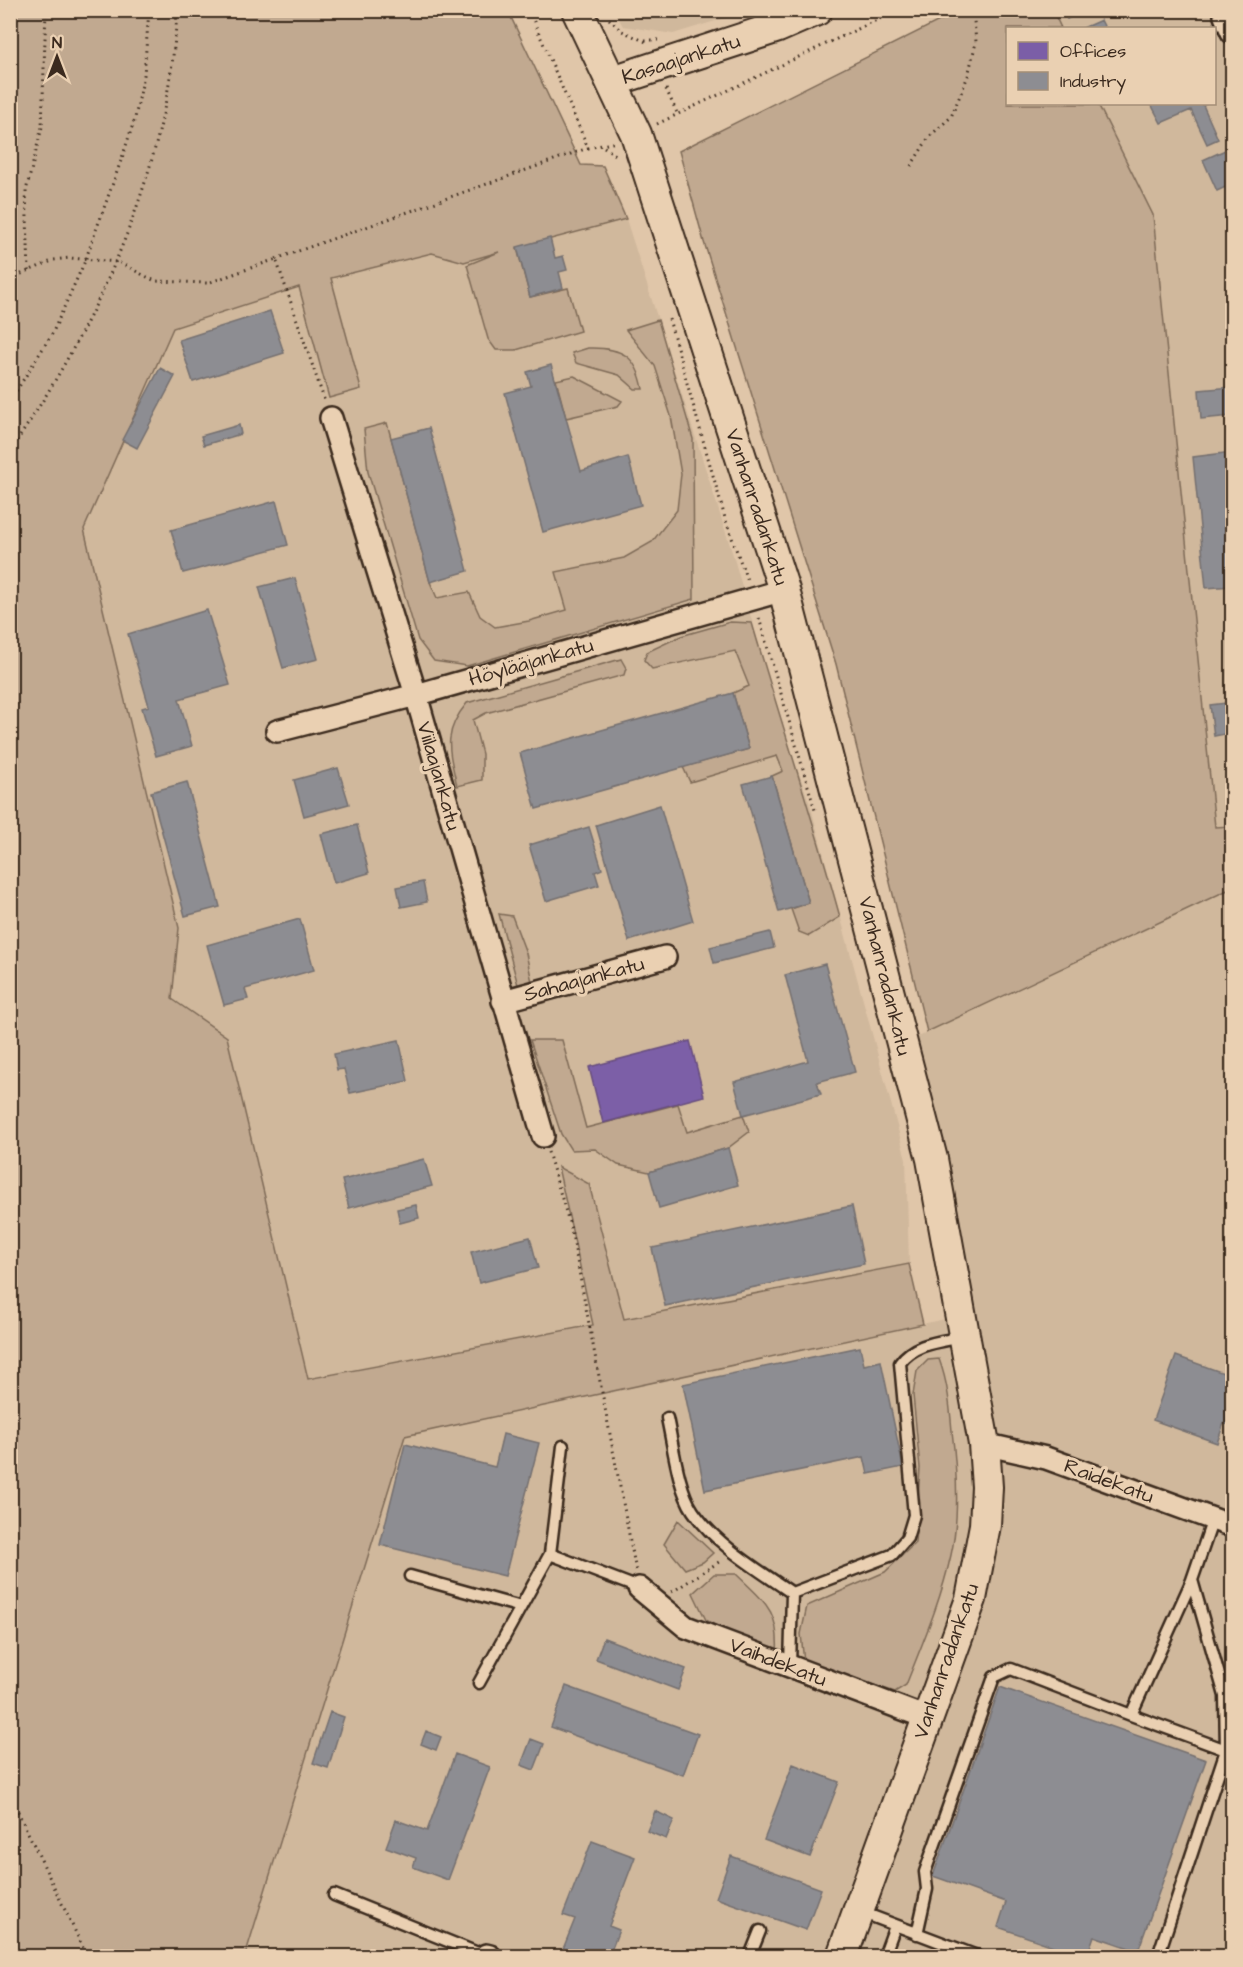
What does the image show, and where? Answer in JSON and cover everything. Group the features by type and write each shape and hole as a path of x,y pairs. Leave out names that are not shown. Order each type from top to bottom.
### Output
{"street":[{"name":"Vanhanradankatu","path":"577,10 636,134 784,590 932,1159 984,1444 987,1487 985,1525 971,1599 842,1956"},
{"name":"Kasaajankatu","path":"612,81 778,27 817,10"},
{"name":"Viilaajankatu","path":"331,418 416,695 543,1136"},
{"name":"Höylääjankatu","path":"277,731 416,695 784,590"},
{"name":"Sahaajankatu","path":"503,1001 665,957"},
{"name":"Raidekatu","path":"984,1444 1046,1458 1223,1522"},
{"name":"Vaihdekatu","path":"639,1588 686,1627 927,1718"}],"lane":[{"path":"792,1593 891,1555 907,1538 914,1515 900,1363 906,1354 915,1348 966,1336"},
{"path":"668,1418 679,1474 692,1511 734,1552 792,1593"},
{"path":"479,1683 550,1554 563,1446"},
{"path":"1131,1715 1192,1580 1223,1522"},
{"path":"550,1554 639,1588"},
{"path":"410,1576 521,1606"},
{"path":"1158,1956 1226,1750 1225,1696 1192,1580"},
{"path":"790,1666 792,1593"},
{"path":"917,1934 927,1889 925,1872 994,1677 1011,1669 1226,1750"},
{"path":"334,1895 487,1956"},
{"path":"858,1911 977,1956"},
{"path":"884,1956 895,1926"},
{"path":"750,1956 760,1931"}],"path":[{"path":"29,271 26,191 42,128 46,10"},
{"path":"10,401 52,334 85,261 135,118 144,75 149,10"},
{"path":"10,451 59,371 117,262 169,97 177,10"},
{"path":"911,166 929,137 951,117 968,76 976,42 973,10"},
{"path":"604,147 620,159"},
{"path":"10,279 54,260 69,258 117,262 155,281 208,283 588,148"},
{"path":"276,259 331,418"},
{"path":"668,317 725,518 753,599 816,815"},
{"path":"543,1136 571,1229 639,1588"},
{"path":"656,1602 734,1552"},
{"path":"10,1795 87,1956"}],"shaded area":[{"path":"961,10 1053,11 1061,27 1006,27 1006,105 1098,105 1153,215 1215,827 1232,826 1232,888 927,1032 836,664 704,242 679,151"},
{"path":"11,11 508,11 581,165 603,166 626,219 517,248 530,297 568,288 580,331 516,350 496,350 488,339 467,265 499,252 464,262 432,253 331,278 361,389 329,398 299,287 173,328 84,529 179,928 172,999 227,1037 308,1379 593,1325 558,1167 589,1184 624,1319 909,1264 923,1324 405,1436 245,1956 11,1956"},
{"path":"614,11 748,11 673,34 623,26"},
{"path":"1053,11 1232,11 1232,826 1215,828 1153,215 1098,105 1216,105 1216,27 1061,27"},
{"path":"626,219 733,555 785,736 810,804 906,1159 909,1264 623,1319 590,1184 559,1168 593,1325 308,1379 227,1037 172,999 179,928 84,529 173,328 299,287 330,398 361,389 331,278 432,253 464,262"},
{"path":"658,320 693,439 694,599 467,666 434,661 418,640 368,472 364,429 387,423 430,582 437,598 469,592 480,616 495,627 529,621 567,610 556,572 624,558 652,542 677,510 681,474 671,416 655,366 626,330"},
{"path":"588,348 610,349 626,356 637,369 643,389 635,389 619,375 576,363 572,353"},
{"path":"574,376 622,401 618,406 566,418 556,380"},
{"path":"730,622 752,623 840,917 809,936 799,932 791,909 809,903 772,776 783,771 777,756 690,782 683,767 749,749 733,693 749,686 735,651 652,669 644,660 647,652 681,636"},
{"path":"621,659 626,668 624,675 486,713 473,720 482,754 482,780 457,786 450,752 451,733 459,714 467,703"},
{"path":"1232,888 1232,1956 245,1956 405,1436 945,1319 967,1424 911,1040","holes":["939,1359 945,1376 949,1402 895,1692 804,1662 807,1606 885,1572 915,1543 920,1468 913,1395"]},
{"path":"499,914 512,916 526,953 532,982 519,989"},
{"path":"530,1040 562,1040 586,1128 678,1104 687,1132 743,1115 749,1132 728,1148 649,1172 618,1165 595,1149 571,1150 561,1134"},
{"path":"939,1359 948,1395 955,1462 956,1525 942,1588 925,1637 906,1685 895,1692 804,1662 801,1634 807,1606 885,1572 915,1543 920,1468 913,1395 917,1371 928,1360"},
{"path":"678,1520 713,1553 703,1562 685,1569 664,1544"},
{"path":"714,1574 736,1574 763,1600 776,1627 777,1654 730,1634 706,1620 693,1593"}],"building: Offices":[{"path":"690,1041 704,1096 603,1123 589,1067"}],"building: Industry":[{"path":"1063,10 1085,10 1067,19"},
{"path":"1101,20 1104,27 1085,27"},
{"path":"1152,105 1203,105 1218,139 1207,144 1191,110 1161,123"},
{"path":"1232,147 1232,184 1217,191 1203,160"},
{"path":"550,238 555,258 563,256 567,270 559,272 563,288 530,297 517,247"},
{"path":"270,311 284,353 193,382 179,340"},
{"path":"551,365 581,471 628,457 641,505 543,532 505,393 531,386 527,372"},
{"path":"160,368 175,376 137,448 122,440"},
{"path":"1232,387 1232,416 1201,419 1199,390"},
{"path":"239,425 241,434 204,445 201,436"},
{"path":"429,428 468,571 430,582 391,438"},
{"path":"1232,452 1232,586 1206,588 1193,457"},
{"path":"276,501 288,545 183,573 171,530"},
{"path":"295,578 318,659 283,668 259,587"},
{"path":"207,610 230,685 179,699 192,746 156,756 142,708 149,706 128,634"},
{"path":"733,693 749,749 536,809 520,753"},
{"path":"1226,703 1230,733 1214,736 1210,705"},
{"path":"1229,767 1232,767 1232,803"},
{"path":"338,768 349,804 304,816 294,780"},
{"path":"772,776 809,903 779,912 743,784"},
{"path":"187,782 220,907 185,916 151,792"},
{"path":"660,805 693,921 629,941 596,825"},
{"path":"357,825 369,873 334,883 321,834"},
{"path":"589,827 602,869 595,872 599,885 546,901 529,845"},
{"path":"423,882 427,902 401,907 397,887"},
{"path":"300,919 314,970 245,989 248,999 224,1005 207,945"},
{"path":"770,932 774,948 714,963 710,947"},
{"path":"825,964 855,1072 817,1082 821,1094 743,1115 734,1082 808,1061 785,975"},
{"path":"399,1040 408,1081 350,1093 344,1069 337,1070 334,1054"},
{"path":"728,1148 738,1185 659,1208 649,1172"},
{"path":"424,1159 432,1186 349,1208 342,1180"},
{"path":"416,1205 419,1218 400,1223 397,1209"},
{"path":"852,1206 864,1264 665,1306 652,1248"},
{"path":"530,1237 538,1268 479,1283 471,1252"},
{"path":"860,1347 864,1365 881,1361 903,1467 868,1474 864,1457 705,1490 683,1384"},
{"path":"1176,1356 1232,1376 1232,1426 1224,1423 1217,1443 1153,1420"},
{"path":"503,1434 539,1443 505,1576 380,1545 405,1444 495,1467"},
{"path":"604,1638 686,1669 678,1690 596,1659"},
{"path":"566,1686 698,1734 683,1775 551,1727"},
{"path":"1000,1687 1206,1760 1138,1951 1094,1936 1087,1956 1082,1956 998,1927 1006,1902 933,1876"},
{"path":"330,1712 344,1717 328,1768 313,1763"},
{"path":"426,1731 441,1737 436,1750 421,1744"},
{"path":"531,1739 544,1744 534,1770 521,1765"},
{"path":"455,1754 490,1767 448,1880 413,1867 416,1858 386,1847 396,1820 427,1831"},
{"path":"793,1764 839,1782 810,1857 764,1840"},
{"path":"655,1811 674,1820 666,1839 647,1831"},
{"path":"592,1841 635,1857 609,1926 619,1930 609,1956 583,1956 563,1949 575,1919 563,1915"},
{"path":"731,1856 821,1889 806,1930 716,1898"}]}
